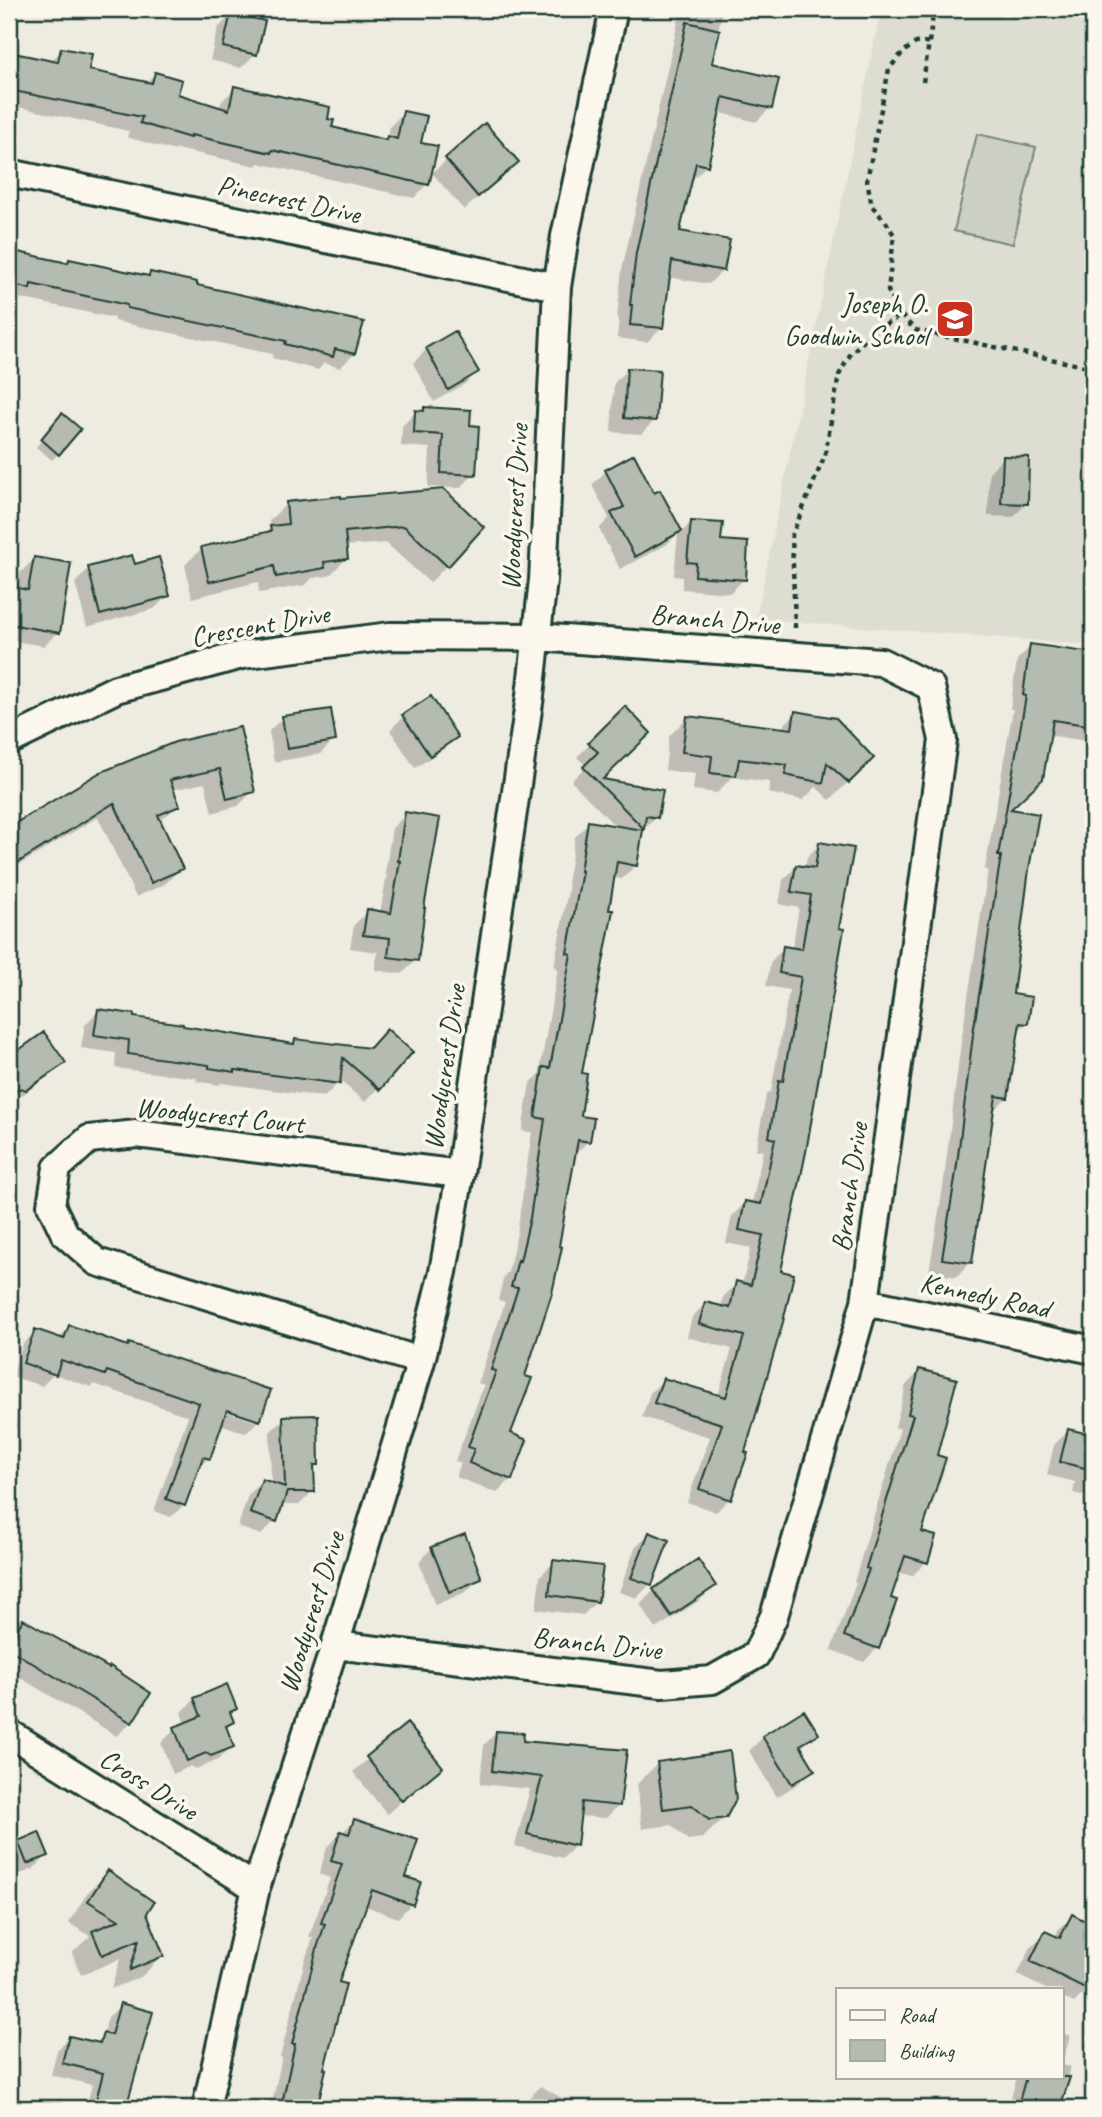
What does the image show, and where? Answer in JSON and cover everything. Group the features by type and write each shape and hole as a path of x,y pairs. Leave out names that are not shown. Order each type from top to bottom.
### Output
{"street":[{"name":"Woodycrest Drive","path":"206,2108 256,1888 335,1645 421,1361 443,1272 460,1174 544,580 557,287 565,236 614,9"},
{"name":"Pinecrest Drive","path":"9,173 557,287"},
{"name":"Crescent Drive","path":"9,741 116,689 242,655 390,636 537,637"},
{"name":"Branch Drive","path":"335,1645 662,1684 712,1679 756,1655 774,1616 865,1302 943,740 931,687 881,662 537,637"},
{"name":"Woodycrest Court","path":"421,1361 97,1262 65,1234 51,1205 57,1168 89,1139 137,1134 460,1174"},
{"name":"Kennedy Road","path":"865,1302 1093,1350"},
{"name":"Cross Drive","path":"9,1733 256,1888"}],"path":[{"path":"923,82 934,9"},
{"path":"928,42 916,43 902,52 889,69 867,180 872,206 894,235 888,291 901,315 915,330 1093,368"},
{"path":"792,657 796,619 792,535 825,455 839,375 851,353 871,334 901,315"}],"shaded area":[{"name":"Joseph O. Goodwin School","path":"881,9 1093,9 1093,645 756,619"},
{"path":"977,134 1036,147 1013,244 954,231"}],"building":[{"path":"231,13 265,21 257,55 223,47"},
{"path":"687,22 720,30 712,63 779,79 772,109 723,97 708,166 696,163 680,231 730,240 724,271 672,261 663,328 630,325 636,253"},
{"path":"61,48 92,54 89,70 152,83 155,72 182,80 178,94 229,110 234,86 330,107 328,119 334,120 332,127 386,140 387,136 397,139 403,111 427,116 421,143 438,146 429,185 272,150 271,153 191,135 190,138 140,123 142,117 9,90 9,52 58,62"},
{"path":"485,123 519,162 478,197 445,158"},
{"path":"9,250 68,263 69,259 149,276 150,272 364,322 355,354 335,349 333,357 285,344 286,341 127,308 127,305 31,284 30,289 9,284"},
{"path":"455,331 479,372 448,390 426,348"},
{"path":"627,368 660,370 656,421 624,418"},
{"path":"424,407 471,410 470,425 479,426 476,475 441,473 443,435 414,433 415,410 424,411"},
{"path":"62,413 81,429 59,455 41,439"},
{"path":"634,454 654,493 660,490 682,531 635,557 611,513 624,507 605,470"},
{"path":"1003,456 1029,457 1028,504 1001,503"},
{"path":"444,489 484,527 448,567 404,526 345,532 348,559 324,562 325,568 276,577 274,566 209,582 201,547 271,531 270,526 288,524 286,502"},
{"path":"691,521 723,523 721,540 748,542 746,580 695,576 696,563 687,562"},
{"path":"132,555 135,564 159,557 170,596 100,615 88,567"},
{"path":"34,557 71,563 60,633 9,624 14,587 28,590"},
{"path":"1030,644 1093,653 1093,726 1053,720 1043,779 1011,809 1039,814 1013,994 1032,997 1028,1024 1020,1023 1008,1098 996,1096 972,1263 942,1259 1001,856 998,856 1026,696 1023,695"},
{"path":"431,696 458,737 430,756 402,715"},
{"path":"625,706 651,733 603,779 663,790 658,818 646,816 644,829 583,767 598,752 588,743"},
{"path":"331,709 336,741 287,749 282,716"},
{"path":"795,711 836,718 874,758 849,783 827,763 823,783 785,775 787,765 739,759 736,776 710,773 712,756 682,752 687,716 792,729"},
{"path":"240,727 255,792 227,799 220,769 170,780 180,806 158,815 183,869 151,883 114,803 9,868 9,827 99,773 175,742"},
{"path":"405,812 440,818 424,908 418,961 388,957 390,938 363,935 367,909 391,913"},
{"path":"588,821 643,830 637,866 617,862 609,910 613,910 582,1073 587,1074 581,1116 594,1118 590,1142 578,1140 559,1246 562,1247 552,1293 525,1376 532,1378 511,1433 527,1440 512,1480 469,1463 474,1449 468,1447 496,1371 491,1370 518,1288 511,1287 530,1218 545,1119 535,1117 543,1067 550,1068 571,954 567,953"},
{"path":"819,842 854,848 839,928 844,929 806,1152 781,1271 794,1274 783,1322 745,1452 748,1453 731,1500 699,1489 722,1424 654,1403 663,1378 726,1397 744,1336 699,1324 705,1302 730,1308 736,1281 751,1285 763,1235 739,1230 745,1201 761,1204 775,1139 769,1137 779,1080 783,1081 801,977 779,973 783,946 802,949 811,895 791,892 796,865 815,868"},
{"path":"98,1009 294,1044 295,1039 370,1048 387,1029 413,1052 380,1090 343,1058 340,1084 235,1072 209,1068 209,1065 128,1054 129,1040 94,1035"},
{"path":"44,1032 66,1063 26,1090 21,1088 9,1096 9,1057"},
{"path":"69,1325 271,1390 260,1421 227,1410 210,1459 203,1457 185,1506 166,1499 199,1403 107,1371 105,1375 61,1360 56,1375 23,1363 35,1329 64,1339"},
{"path":"919,1369 957,1379 937,1455 946,1458 922,1532 936,1536 928,1563 905,1556 891,1598 897,1600 879,1649 844,1636 869,1569 866,1568 913,1415 908,1414"},
{"path":"318,1415 319,1465 314,1465 315,1492 287,1492 277,1522 250,1513 262,1479 285,1487 283,1416"},
{"path":"1068,1429 1093,1435 1093,1470 1060,1462"},
{"path":"649,1532 669,1540 652,1585 631,1578"},
{"path":"465,1534 482,1579 449,1592 431,1547"},
{"path":"698,1559 716,1586 671,1616 653,1589"},
{"path":"553,1560 603,1566 598,1602 549,1595"},
{"path":"23,1619 109,1668 110,1666 151,1693 132,1723 9,1649"},
{"path":"227,1684 237,1709 230,1712 234,1722 226,1726 234,1747 211,1756 206,1753 187,1761 174,1727 201,1716 194,1698"},
{"path":"804,1710 819,1734 800,1745 815,1770 792,1784 762,1736"},
{"path":"407,1723 443,1767 402,1801 366,1757"},
{"path":"496,1731 524,1733 523,1741 627,1750 620,1806 582,1802 577,1846 527,1834 542,1777 492,1771"},
{"path":"730,1751 736,1799 726,1818 709,1820 692,1805 663,1809 657,1762"},
{"path":"354,1819 418,1840 406,1877 421,1882 413,1905 372,1890 339,1982 346,1984 317,2108 281,2108 295,2044 292,2044 325,1924 321,1923 342,1864 331,1861 340,1831 349,1834"},
{"path":"39,1832 49,1856 27,1864 18,1841"},
{"path":"108,1870 154,1902 147,1913 164,1956 130,1970 139,1940 102,1955 92,1931 119,1920 88,1901"},
{"path":"1072,1914 1093,1925 1093,1992 1030,1961 1045,1931 1060,1938"},
{"path":"120,2003 153,2012 126,2108 94,2108 103,2073 62,2063 69,2036 100,2043 103,2033 111,2035"},
{"path":"1070,2077 1060,2108 1030,2108 1018,2105 1026,2078"}],"place":[{"name":"Joseph O. Goodwin School","path":"955,319"}]}
